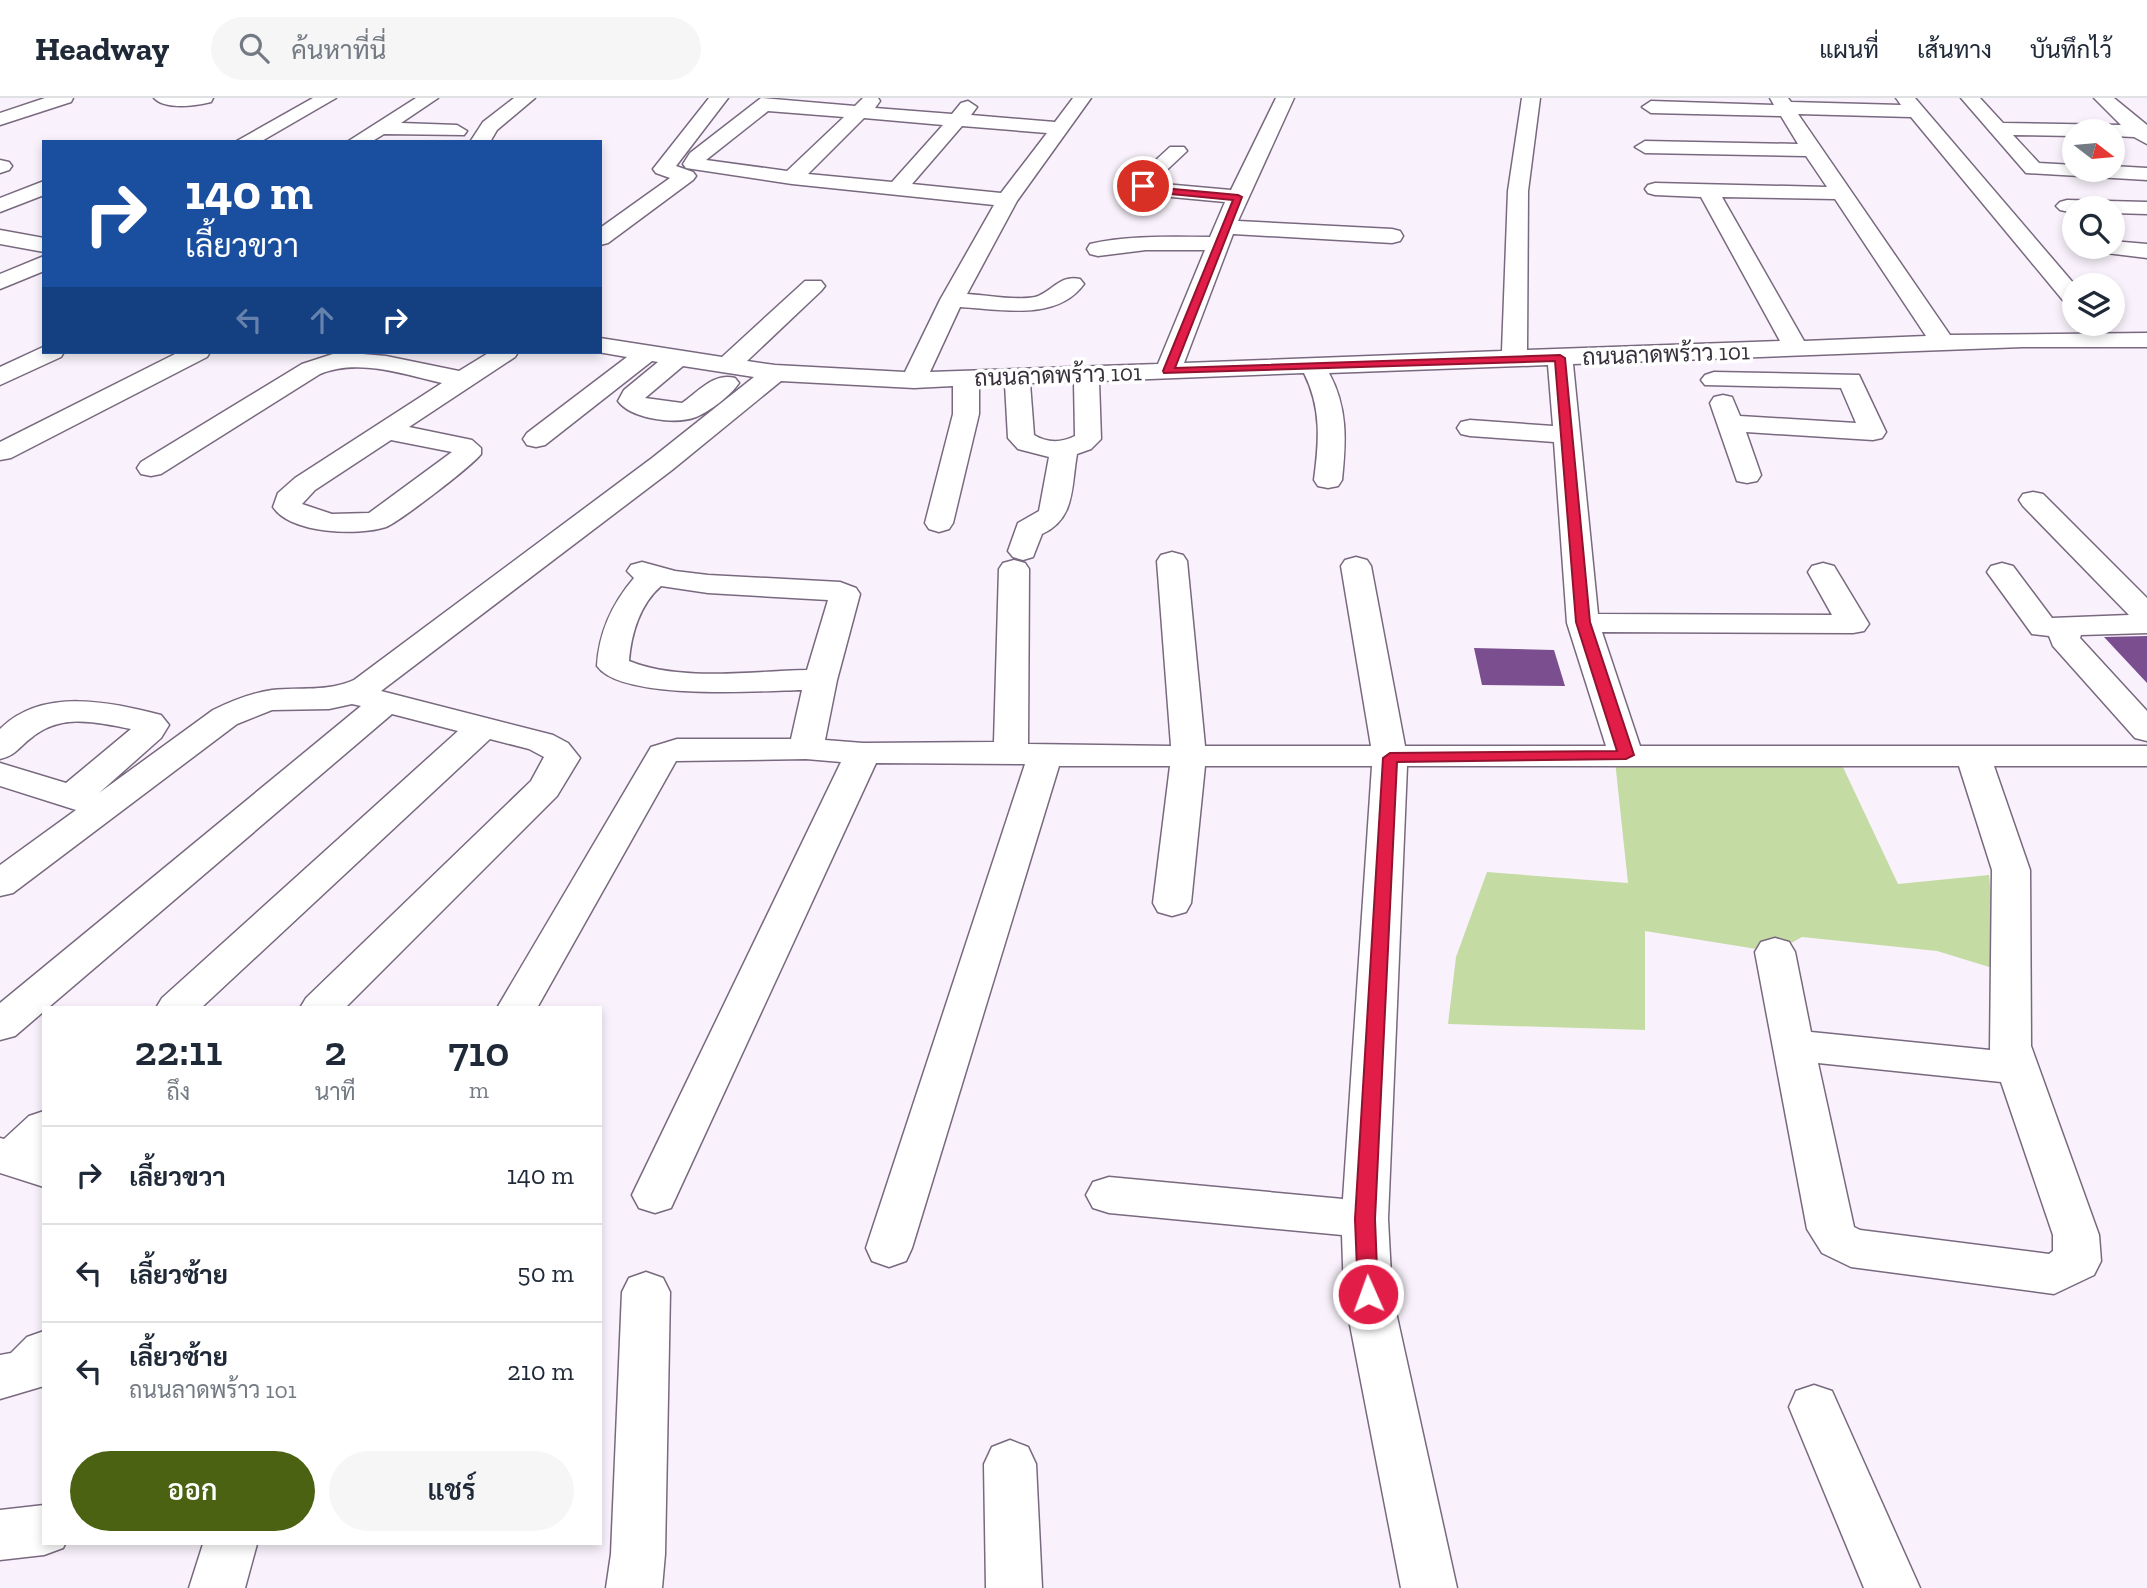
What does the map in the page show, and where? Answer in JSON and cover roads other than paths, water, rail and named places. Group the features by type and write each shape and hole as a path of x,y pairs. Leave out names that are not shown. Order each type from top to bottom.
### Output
{"street":[{"path":"0,119 64,98"},
{"path":"163,98 204,98"},
{"path":"249,140 327,98"},
{"path":"360,140 429,98"},
{"path":"480,140 482,134 526,98"},
{"path":"602,237 685,176 663,169 719,98"},
{"path":"792,178 874,98"},
{"path":"898,188 976,98"},
{"path":"914,380 952,300 1007,200 1083,98"},
{"path":"1168,371 1238,197 1285,98"},
{"path":"1514,360 1518,191 1531,98"},
{"path":"1970,98 2062,201"},
{"path":"2103,98 2145,131"},
{"path":"2118,98 2145,131"},
{"path":"1007,200 792,178 693,164 697,157 769,101 859,113 1060,128"},
{"path":"1651,107 1911,104 2062,285"},
{"path":"1785,105 1840,193 1943,343"},
{"path":"380,128 457,131"},
{"path":"1997,129 2145,131"},
{"path":"1645,147 1812,150"},
{"path":"1177,151 1143,181 1143,186 1150,189 1238,197"},
{"path":"2033,169 2147,174"},
{"path":"0,206 42,188"},
{"path":"1655,189 1840,193"},
{"path":"1708,191 1796,348"},
{"path":"2125,209 2147,208"},
{"path":"1098,249 1222,236 1392,236"},
{"path":"0,237 42,245"},
{"path":"2125,249 2147,251"},
{"path":"0,282 42,264"},
{"path":"952,300 1035,304 1045,301 1072,284"},
{"path":"677,358 633,396 631,401 636,405 652,408 689,411 735,368 813,286"},
{"name":"ถนนลาดพร้าว 101","path":"602,345 775,373 914,380 1514,360 1943,343 2062,335"},
{"name":"ถนนลาดพร้าว 101","path":"2124,336 2147,340"},
{"path":"1703,352 1747,475"},
{"path":"536,439 647,353"},
{"path":"0,377 48,354"},
{"path":"1,452 194,354"},
{"path":"387,431 462,446 467,448 467,454 379,520 363,524 298,514 287,507 288,499 305,484 503,354"},
{"path":"1560,358 1583,622 1626,755"},
{"path":"151,468 311,369 331,361 363,361 464,380"},
{"path":"1313,366 1329,394 1333,417 1328,480"},
{"path":"370,698 366,687 662,464 775,373"},
{"path":"1017,376 1021,438 1031,445 1064,449 1076,447 1088,439 1086,374"},
{"path":"939,523 966,414 966,379"},
{"path":"1714,380 1850,380 1873,432 1729,423"},
{"path":"1791,380 1811,428"},
{"path":"1470,428 1566,435"},
{"path":"889,1248 1028,754 1019,560 1028,529 1046,521 1054,513 1064,449"},
{"path":"2033,500 2147,616"},
{"path":"1172,561 1189,757 1172,903"},
{"path":"1356,566 1390,758 1365,1219 1368,1294 1429,1588"},
{"path":"1583,622 1853,624 1823,572"},
{"path":"2002,572 2043,627 2147,624"},
{"path":"806,749 821,680 845,594 840,591 708,584 648,573 646,583 632,600 613,649 613,666 626,674 691,681 821,680"},
{"path":"2074,627 2066,630 2064,639 2147,731"},
{"path":"0,1025 370,698"},
{"path":"0,774 87,802 233,713 272,700 328,701 370,698 541,742 556,750 563,758 544,788 322,1006"},
{"path":"0,749 33,718 47,712 60,710 104,714 149,722 152,725 87,802 0,884"},
{"path":"178,1006 482,728"},
{"path":"518,1006 663,754 668,750 691,747 863,753 1390,758 1626,755 2147,756"},
{"path":"655,1195 863,753"},
{"path":"1775,951 1830,1229 1838,1241 1851,1248 2054,1274 2077,1261 2076,1235 2010,1046 2011,870 1973,756"},
{"path":"1794,1045 2018,1068"},
{"path":"18,1161 42,1131"},
{"path":"1109,1195 1365,1219"},
{"path":"634,1588 638,1554 646,1292"},
{"path":"0,1377 26,1371 42,1354"},
{"path":"1814,1407 1892,1588"},
{"path":"1010,1464 1014,1588"},
{"path":"0,1535 42,1530"},
{"path":"217,1588 230,1545"}]}
